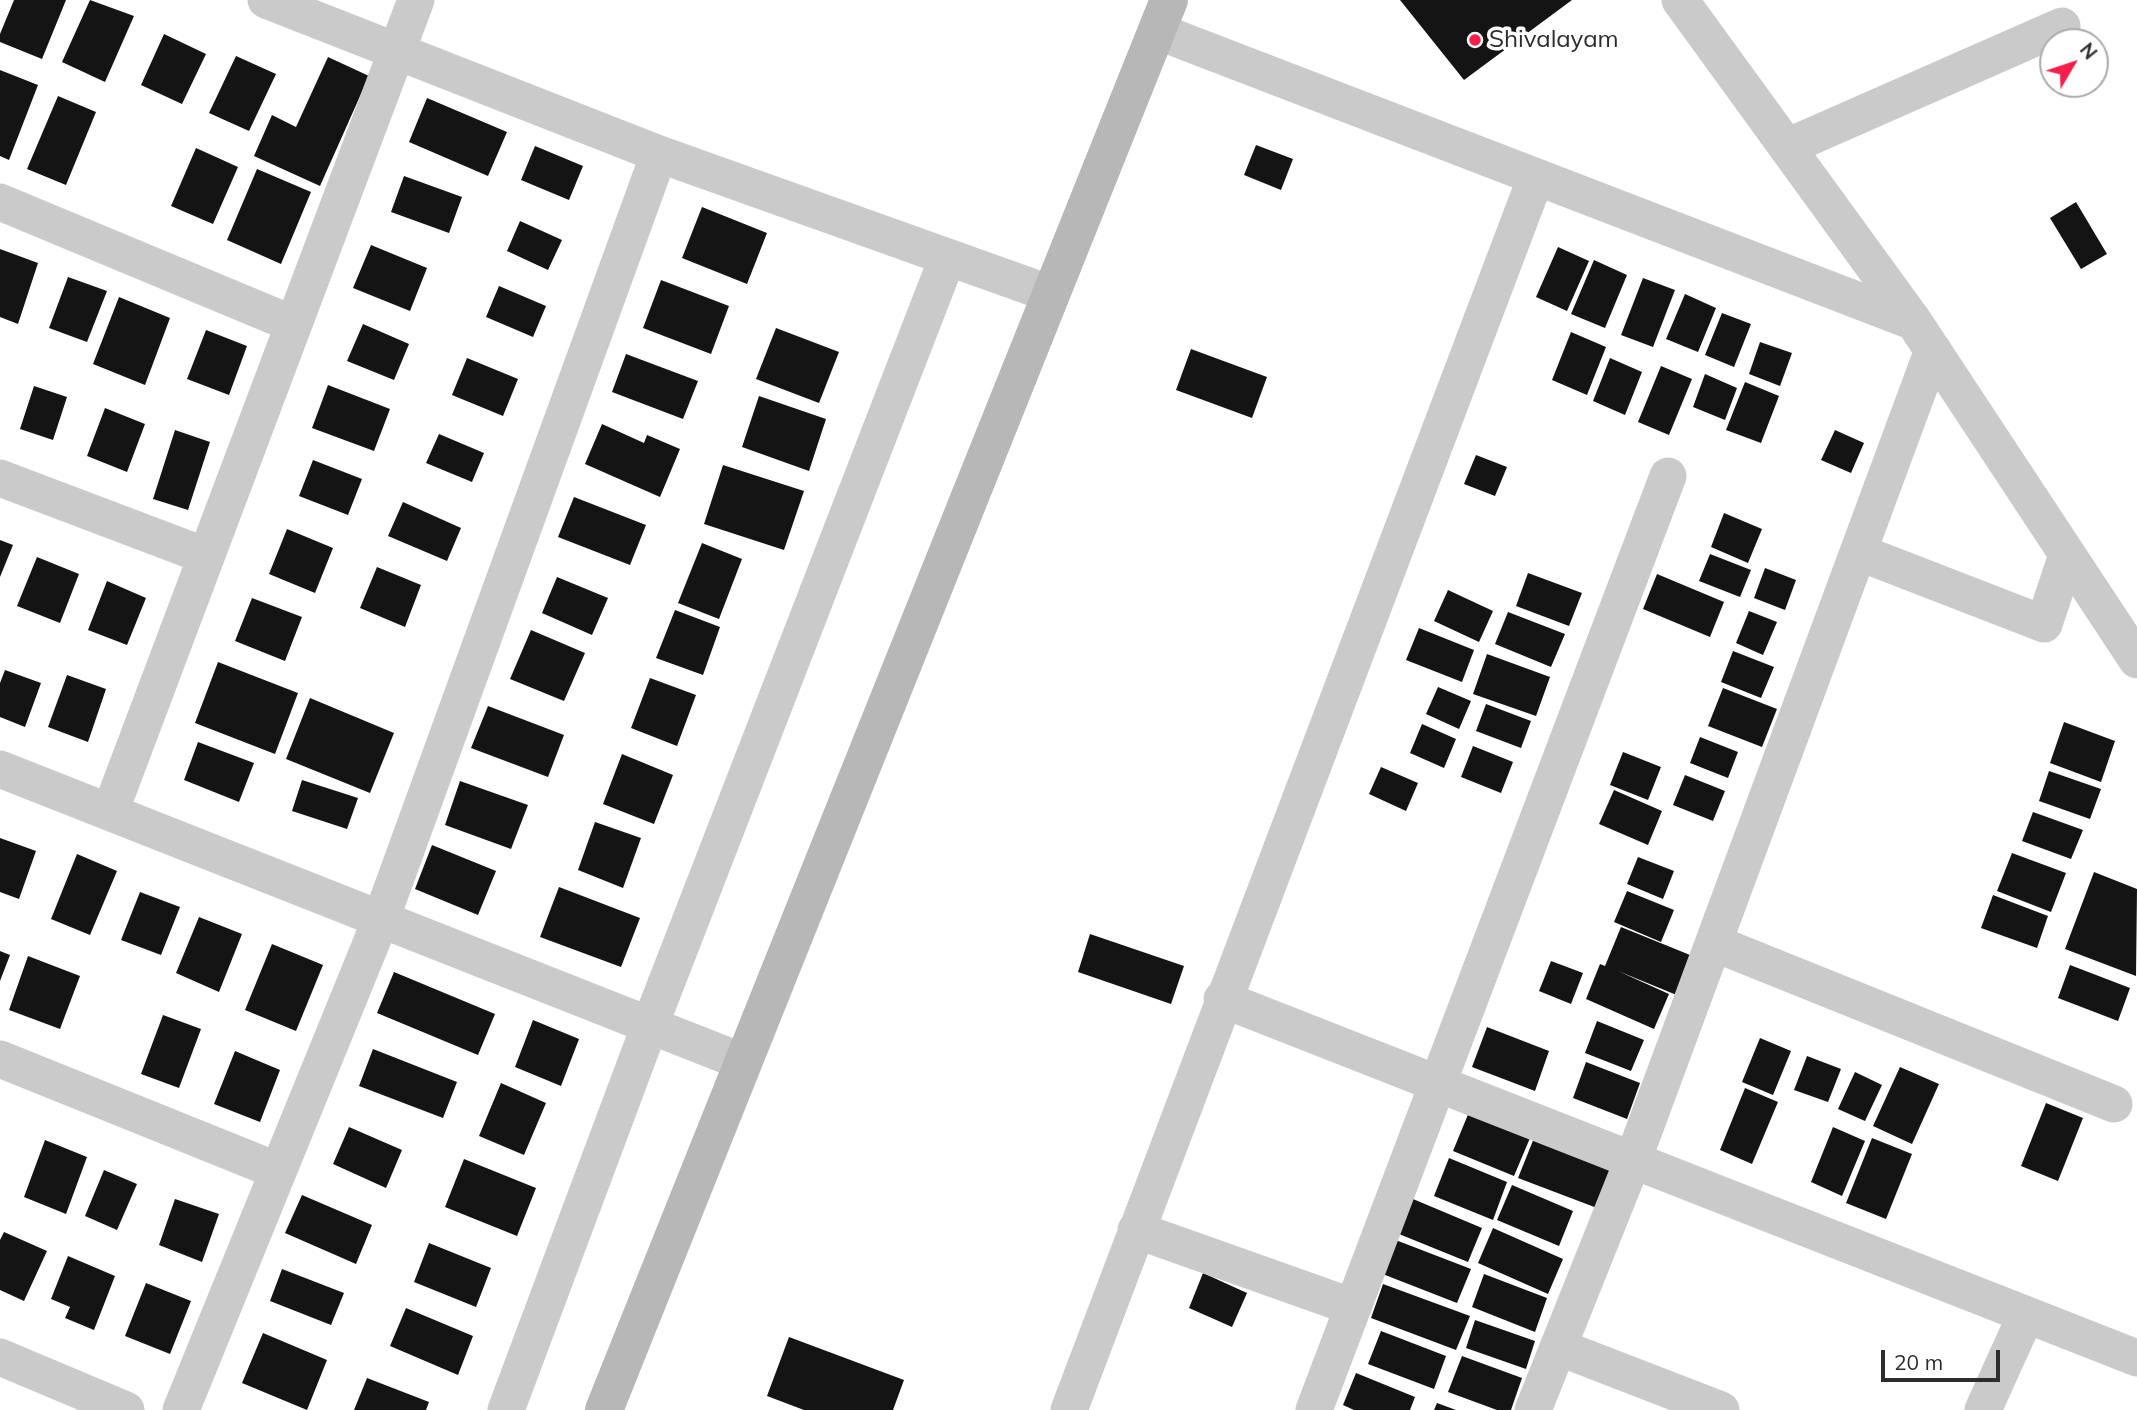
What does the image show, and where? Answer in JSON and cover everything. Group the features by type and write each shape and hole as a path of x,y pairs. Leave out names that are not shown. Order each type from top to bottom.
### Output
{"street":[{"path":"266,0 659,154 1051,294"},
{"path":"110,812 416,0"},
{"path":"1696,5 1787,147 1923,336 2137,660"},
{"path":"604,1410 1163,16 1536,177 1923,336"},
{"path":"1787,147 2062,26"},
{"path":"181,1410 381,919 659,154"},
{"path":"1069,1410 1222,999 1536,177"},
{"path":"0,202 293,324"},
{"path":"506,1410 650,1025 947,259"},
{"path":"1533,1410 1633,1160 1858,552 1923,336"},
{"path":"1314,1410 1668,476"},
{"path":"0,478 206,556"},
{"path":"1858,552 2044,624 2067,555"},
{"path":"0,769 743,1062"},
{"path":"1714,943 2114,1104"},
{"path":"1222,999 2137,1358"},
{"path":"0,1059 278,1171"},
{"path":"1136,1230 1353,1307"},
{"path":"1983,1410 2026,1315"},
{"path":"1558,1347 1721,1410"},
{"path":"0,1357 126,1410"}],"building":[{"path":"14,0 66,0 42,59 0,42 0,34"},
{"path":"90,0 134,16 105,82 62,62"},
{"name":"Shivalayam","path":"1400,0 1572,0 1464,80"},
{"path":"164,34 206,54 182,104 141,85"},
{"path":"236,56 276,74 249,131 209,113"},
{"path":"328,57 369,76 320,186 254,156 272,115 296,127"},
{"path":"0,70 38,85 9,160 0,156"},
{"path":"58,96 96,112 66,185 27,169"},
{"path":"427,98 507,132 488,176 409,142"},
{"path":"1256,145 1293,159 1281,190 1244,175"},
{"path":"535,146 583,166 569,200 521,180"},
{"path":"196,148 238,167 213,224 171,206"},
{"path":"257,169 311,192 281,264 227,240"},
{"path":"404,176 462,197 449,233 391,212"},
{"path":"2076,202 2107,254 2081,269 2050,218"},
{"path":"702,207 767,233 747,284 682,258"},
{"path":"520,221 562,240 548,270 507,251"},
{"path":"371,245 427,268 410,311 353,288"},
{"path":"1558,247 1589,261 1567,311 1536,297"},
{"path":"0,249 38,263 18,324 0,317"},
{"path":"1594,260 1627,275 1605,328 1571,314"},
{"path":"68,277 107,291 87,342 49,328"},
{"path":"1643,278 1675,290 1653,347 1621,335"},
{"path":"661,280 729,306 711,354 643,328"},
{"path":"499,286 546,306 533,337 486,317"},
{"path":"1685,294 1716,308 1698,352 1666,339"},
{"path":"119,297 170,318 145,385 93,364"},
{"path":"1722,313 1751,324 1734,367 1705,355"},
{"path":"363,324 409,344 394,380 347,361"},
{"path":"776,328 839,352 819,403 756,379"},
{"path":"206,330 247,346 229,395 187,379"},
{"path":"1571,332 1606,347 1587,395 1552,380"},
{"path":"1760,342 1792,353 1780,386 1749,374"},
{"path":"1191,349 1267,377 1252,418 1176,390"},
{"path":"626,354 698,381 683,419 612,392"},
{"path":"467,358 518,379 503,416 452,395"},
{"path":"1610,358 1642,372 1625,415 1593,401"},
{"path":"1661,366 1692,379 1669,435 1638,422"},
{"path":"1705,374 1737,388 1725,420 1693,407"},
{"path":"1745,382 1779,396 1761,443 1726,430"},
{"path":"328,385 390,409 374,451 312,428"},
{"path":"34,386 67,397 53,440 20,429"},
{"path":"759,396 826,419 809,471 742,447"},
{"path":"105,408 145,424 127,472 87,456"},
{"path":"602,424 644,443 647,435 680,449 660,497 585,464"},
{"path":"175,430 210,442 188,510 153,499"},
{"path":"1835,430 1864,443 1851,473 1821,460"},
{"path":"439,434 484,453 472,482 426,463"},
{"path":"1476,455 1507,467 1495,496 1464,484"},
{"path":"313,460 362,479 348,515 299,496"},
{"path":"723,465 804,491 784,550 704,524"},
{"path":"574,497 646,525 630,565 558,537"},
{"path":"403,502 461,528 447,561 388,536"},
{"path":"1724,513 1762,529 1748,563 1711,547"},
{"path":"287,529 333,548 315,593 269,574"},
{"path":"0,540 13,545 0,577"},
{"path":"702,543 742,559 719,619 678,603"},
{"path":"1710,554 1751,570 1740,597 1699,581"},
{"path":"37,557 79,574 60,623 17,606"},
{"path":"377,567 421,585 405,627 360,608"},
{"path":"1765,568 1796,580 1785,610 1754,598"},
{"path":"1528,573 1582,593 1569,626 1516,606"},
{"path":"1657,574 1724,602 1710,637 1643,609"},
{"path":"557,577 608,598 592,635 542,613"},
{"path":"107,581 146,598 127,645 88,630"},
{"path":"1448,590 1493,611 1479,642 1434,621"},
{"path":"252,598 302,617 285,661 235,641"},
{"path":"675,610 720,627 703,675 656,658"},
{"path":"1749,611 1777,622 1763,655 1736,643"},
{"path":"1508,612 1565,634 1551,667 1495,644"},
{"path":"1419,628 1474,650 1462,682 1406,660"},
{"path":"531,630 585,653 564,701 510,679"},
{"path":"1733,651 1774,667 1761,698 1721,682"},
{"path":"1487,654 1550,677 1536,716 1473,694"},
{"path":"218,662 298,693 275,754 195,723"},
{"path":"5,670 41,683 25,727 0,717 0,683"},
{"path":"67,675 106,689 88,742 48,727"},
{"path":"650,678 696,695 677,746 631,728"},
{"path":"1438,687 1471,701 1459,729 1426,714"},
{"path":"1723,688 1777,709 1762,747 1708,726"},
{"path":"310,698 394,733 370,793 286,759"},
{"path":"1486,704 1531,721 1521,748 1476,731"},
{"path":"488,706 564,735 548,777 471,748"},
{"path":"2064,722 2115,741 2101,782 2050,763"},
{"path":"1422,724 1456,739 1444,768 1410,753"},
{"path":"1700,737 1738,752 1728,778 1690,763"},
{"path":"198,742 254,763 239,802 184,780"},
{"path":"1473,746 1513,762 1501,793 1461,777"},
{"path":"1623,752 1661,767 1648,800 1610,785"},
{"path":"622,754 673,775 654,824 603,804"},
{"path":"1381,767 1418,783 1406,811 1369,794"},
{"path":"2049,771 2101,789 2090,819 2039,801"},
{"path":"1685,775 1725,791 1713,821 1673,805"},
{"path":"302,780 358,798 347,829 292,811"},
{"path":"460,781 528,805 511,849 445,825"},
{"path":"1614,790 1662,811 1648,845 1599,824"},
{"path":"2033,812 2083,830 2071,859 2022,841"},
{"path":"595,822 641,838 623,888 578,870"},
{"path":"0,838 36,851 19,899 0,892"},
{"path":"432,845 496,871 478,915 415,889"},
{"path":"2012,853 2066,873 2051,912 1997,891"},
{"path":"77,854 117,871 90,935 51,919"},
{"path":"1638,857 1674,871 1663,899 1627,884"},
{"path":"2094,872 2137,889 2136,976 2065,949"},
{"path":"559,887 640,918 621,967 540,937"},
{"path":"1627,891 1674,910 1661,942 1614,922"},
{"path":"140,892 180,907 161,955 121,940"},
{"path":"1993,895 2048,916 2037,948 1981,928"},
{"path":"199,917 242,934 219,992 176,973"},
{"path":"1621,927 1695,957 1679,996 1618,971 1669,994 1654,1029 1586,999 1600,964 1605,966"},
{"path":"1090,934 1184,966 1171,1004 1078,972"},
{"path":"272,944 323,965 296,1031 245,1010"},
{"path":"0,951 10,955 0,981"},
{"path":"28,956 80,976 60,1029 9,1010"},
{"path":"1551,961 1583,973 1571,1004 1539,991"},
{"path":"2070,965 2130,988 2118,1021 2058,998"},
{"path":"394,972 495,1014 478,1055 377,1013"},
{"path":"163,1015 201,1029 179,1088 141,1074"},
{"path":"533,1020 579,1039 561,1086 515,1067"},
{"path":"1597,1021 1644,1040 1631,1071 1585,1053"},
{"path":"1487,1027 1549,1051 1535,1091 1472,1067"},
{"path":"1760,1038 1791,1051 1773,1095 1742,1082"},
{"path":"373,1049 457,1082 443,1118 359,1086"},
{"path":"235,1051 280,1070 260,1122 214,1104"},
{"path":"1807,1056 1841,1069 1828,1102 1794,1090"},
{"path":"1586,1062 1640,1083 1627,1119 1573,1098"},
{"path":"1900,1067 1939,1084 1912,1144 1873,1126"},
{"path":"1855,1072 1882,1085 1865,1121 1838,1109"},
{"path":"501,1083 546,1103 524,1155 479,1136"},
{"path":"1745,1088 1778,1102 1752,1164 1720,1150"},
{"path":"2046,1103 2083,1118 2058,1181 2021,1166"},
{"path":"1469,1112 1530,1138 1514,1176 1453,1151"},
{"path":"349,1127 402,1150 386,1188 333,1164"},
{"path":"1833,1127 1865,1141 1842,1196 1811,1182"},
{"path":"1536,1133 1615,1163 1597,1208 1518,1178"},
{"path":"1872,1138 1912,1154 1886,1219 1846,1203"},
{"path":"45,1140 87,1157 66,1214 24,1197"},
{"path":"1449,1158 1507,1182 1493,1220 1434,1196"},
{"path":"464,1159 536,1188 517,1236 445,1207"},
{"path":"104,1170 137,1184 117,1230 85,1216"},
{"path":"1512,1185 1573,1211 1559,1246 1497,1220"},
{"path":"302,1195 372,1225 356,1264 285,1233"},
{"path":"175,1199 219,1214 202,1262 159,1245"},
{"path":"1413,1199 1482,1228 1468,1262 1399,1234"},
{"path":"1493,1228 1563,1259 1548,1294 1478,1263"},
{"path":"4,1232 47,1251 24,1301 0,1290 0,1240"},
{"path":"1393,1239 1471,1269 1457,1303 1380,1273"},
{"path":"429,1243 491,1268 476,1307 414,1282"},
{"path":"68,1256 115,1276 94,1330 65,1318 70,1307 51,1299"},
{"path":"282,1269 344,1293 331,1325 270,1301"},
{"path":"1203,1273 1247,1293 1232,1327 1189,1308"},
{"path":"1484,1274 1547,1298 1535,1332 1472,1307"},
{"path":"146,1283 191,1301 170,1354 125,1336"},
{"path":"1383,1284 1470,1316 1456,1350 1371,1318"},
{"path":"406,1308 473,1336 458,1375 390,1346"},
{"path":"1475,1320 1535,1341 1526,1369 1466,1348"},
{"path":"1381,1331 1446,1356 1434,1389 1368,1364"},
{"path":"263,1333 327,1360 307,1410 242,1383"},
{"path":"789,1337 904,1380 893,1410 804,1410 767,1396"},
{"path":"1462,1356 1522,1378 1511,1410 1497,1410 1448,1392"},
{"path":"1356,1373 1415,1397 1410,1410 1354,1410 1343,1405"},
{"path":"367,1378 429,1402 426,1410 354,1410"},
{"path":"1437,1403 1456,1410 1434,1410"}],"place":[{"name":"Shivalayam","path":"1475,40"}]}
